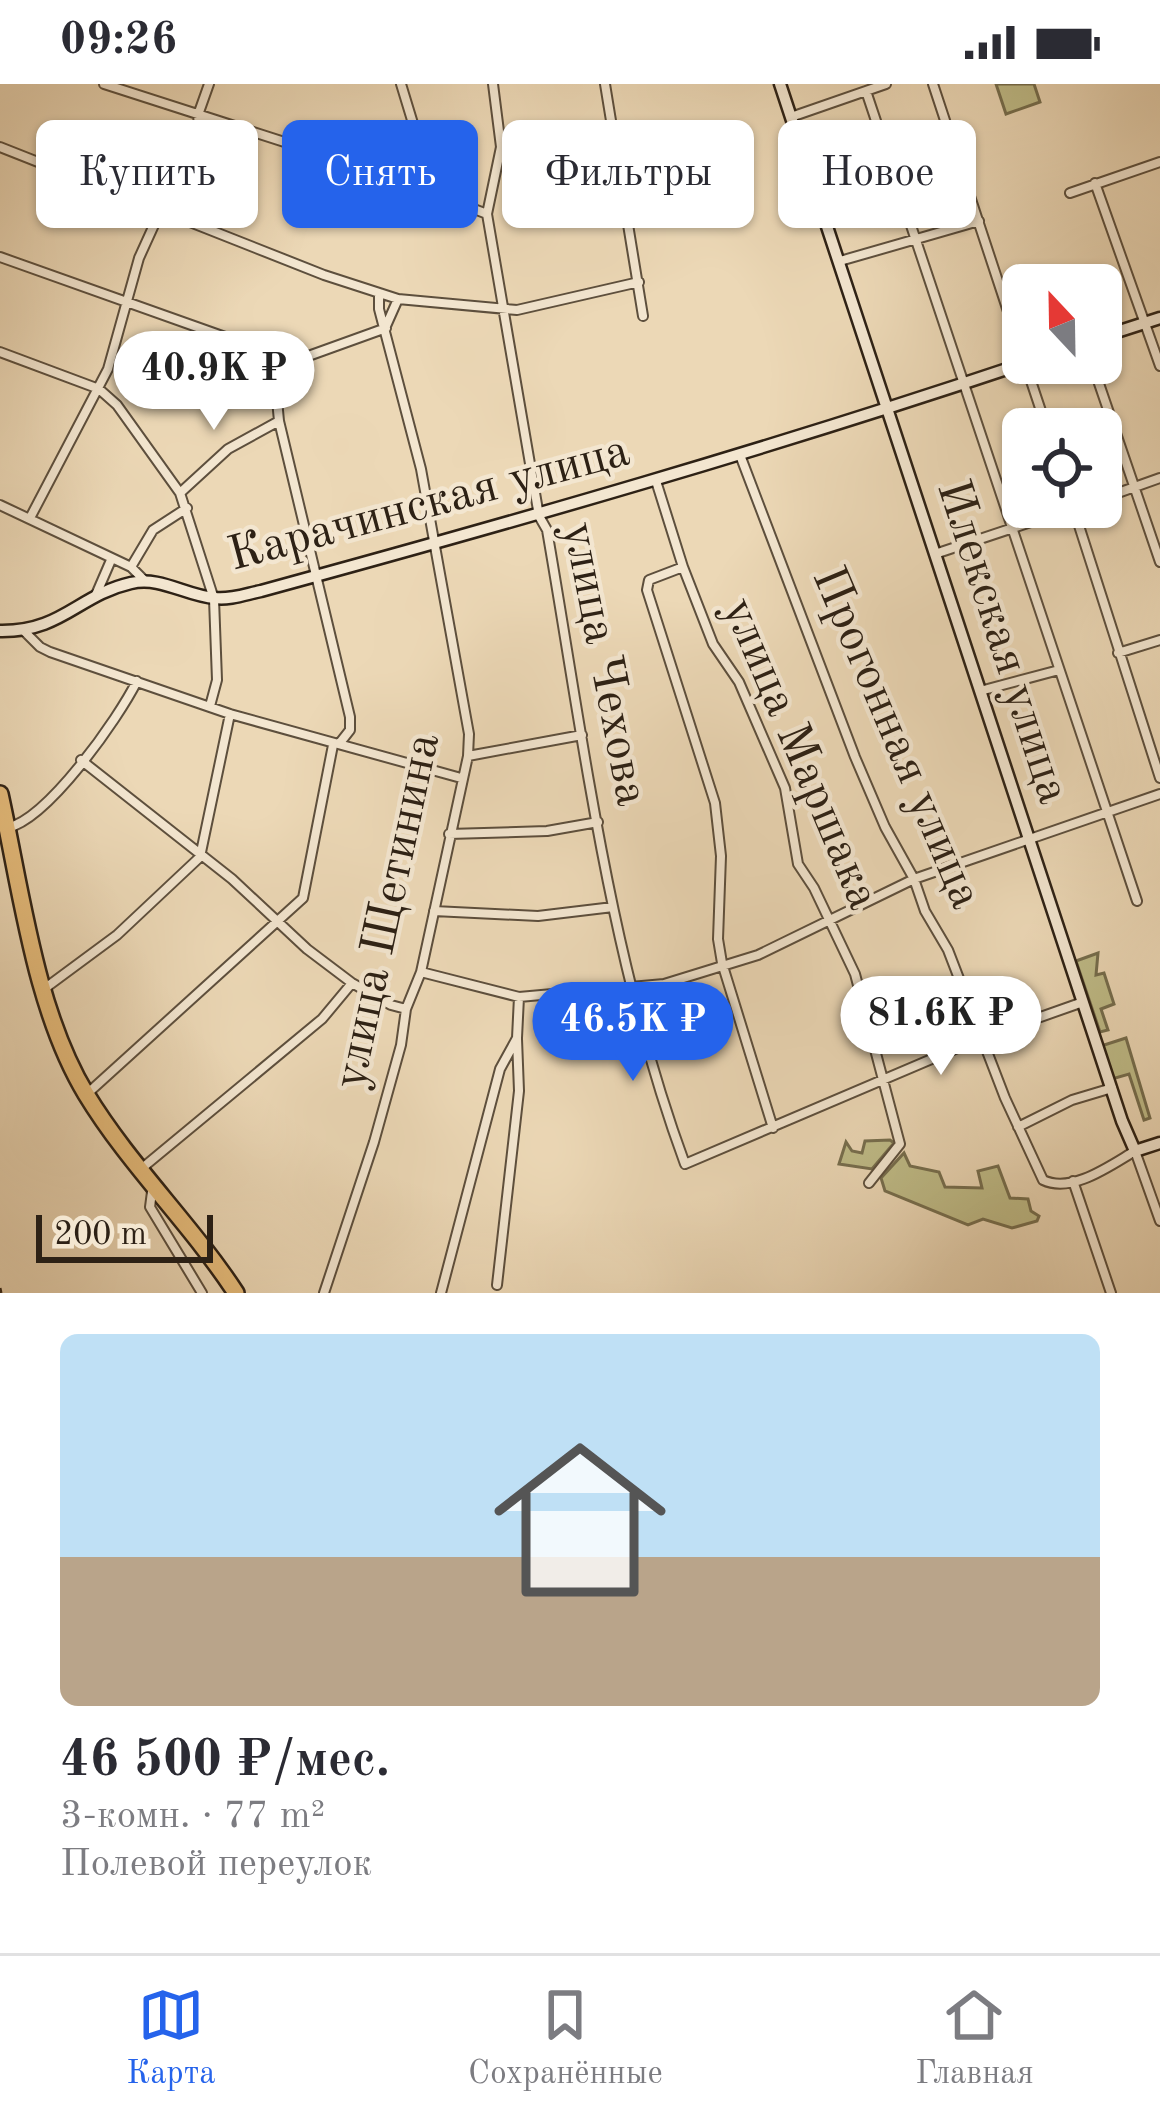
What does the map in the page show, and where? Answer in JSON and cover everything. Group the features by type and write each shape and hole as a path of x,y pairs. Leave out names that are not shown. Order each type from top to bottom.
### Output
{"highway":[{"path":"0,794 59,1037 86,1094 236,1293"}],"street":[{"path":"104,84 282,142"},
{"path":"198,120 209,84"},
{"path":"401,84 412,120"},
{"name":"улица Чехова","path":"493,84 501,148 487,214 502,308 538,516 547,530 613,907 657,1089 685,1164 773,1128"},
{"path":"604,84 643,316"},
{"name":"Илекская улица","path":"780,84 1028,838 1160,1221"},
{"path":"791,116 886,84"},
{"path":"933,84 1002,292"},
{"path":"866,91 1002,496"},
{"path":"0,147 36,161"},
{"path":"1070,193 1160,162"},
{"path":"1095,183 1160,366"},
{"path":"478,211 487,214"},
{"path":"840,261 979,220"},
{"path":"30,518 99,389 129,306 139,258 153,228"},
{"path":"209,228 398,299 517,310 639,282"},
{"path":"0,257 242,343 268,358 274,368 279,422 356,750"},
{"name":"улица Щетинина","path":"324,1293 374,1142 406,1009 421,972 468,756 469,734 421,469 379,309 379,293"},
{"path":"274,368 386,328 398,299"},
{"path":"1122,331 1160,318"},
{"path":"0,352 99,389 117,405 180,493 214,598 217,680 210,706"},
{"name":"Карачинская улица","path":"145,581 214,598 318,575 656,481 888,410 1002,369"},
{"path":"1099,384 1160,562"},
{"path":"180,493 228,449 279,422"},
{"name":"Прогонная улица","path":"740,455 855,757 947,950 1018,1127 1043,1180 1052,1184 1073,1181"},
{"path":"1122,492 1160,478"},
{"name":"улица Маршака","path":"656,481 713,644 739,682 785,788 799,864 855,974 900,1144 869,1184"},
{"path":"0,505 131,567 145,581 95,598 51,624 26,632 0,632"},
{"path":"131,567 153,530 187,508"},
{"path":"935,554 1013,528 1137,902"},
{"path":"1081,528 1160,778"},
{"path":"95,598 111,560"},
{"path":"683,567 649,580 647,590 715,803 721,856 718,939 722,963 773,1128 981,1038 1083,1002"},
{"path":"26,632 50,652 230,714 461,778"},
{"path":"1118,653 1160,640"},
{"path":"980,692 1059,670"},
{"path":"8,828 36,814 124,707 136,681"},
{"path":"44,989 117,935 200,857 230,714"},
{"path":"86,1094 303,898 336,745 350,730"},
{"path":"468,756 582,735"},
{"path":"81,760 232,879 307,949 352,983 406,1009"},
{"path":"421,972 519,997 664,984 758,955 914,879 1160,794"},
{"path":"449,834 548,831 598,822"},
{"path":"434,911 538,916 613,907"},
{"path":"627,974 643,987"},
{"path":"141,1168 322,1019 352,983"},
{"path":"497,1285 519,1091 519,997"},
{"path":"441,1293 500,1069 518,1038"},
{"path":"1018,1127 1072,1100 1112,1088"},
{"path":"1111,1293 1073,1181 1160,1143"},
{"path":"153,1184 149,1207 202,1293"}],"shaded area":[{"path":"996,84 1034,84 1040,102 1006,114"},
{"path":"1098,953 1096,975 1104,973 1114,1004 1101,1009 1108,1030 1100,1032 1076,961"},
{"path":"1126,1038 1150,1118 1144,1120 1129,1074 1112,1079 1101,1046"},
{"path":"865,1141 894,1143 872,1169 839,1164 846,1142 852,1151 862,1153"},
{"path":"904,1153 910,1166 939,1172 945,1187 982,1188 978,1171 998,1166 1010,1198 1028,1199 1031,1211 1039,1216 1037,1221 1012,1228 983,1219 968,1225 885,1191 881,1178"}],"railway":[{"path":"0,1288 1,1293"}]}
